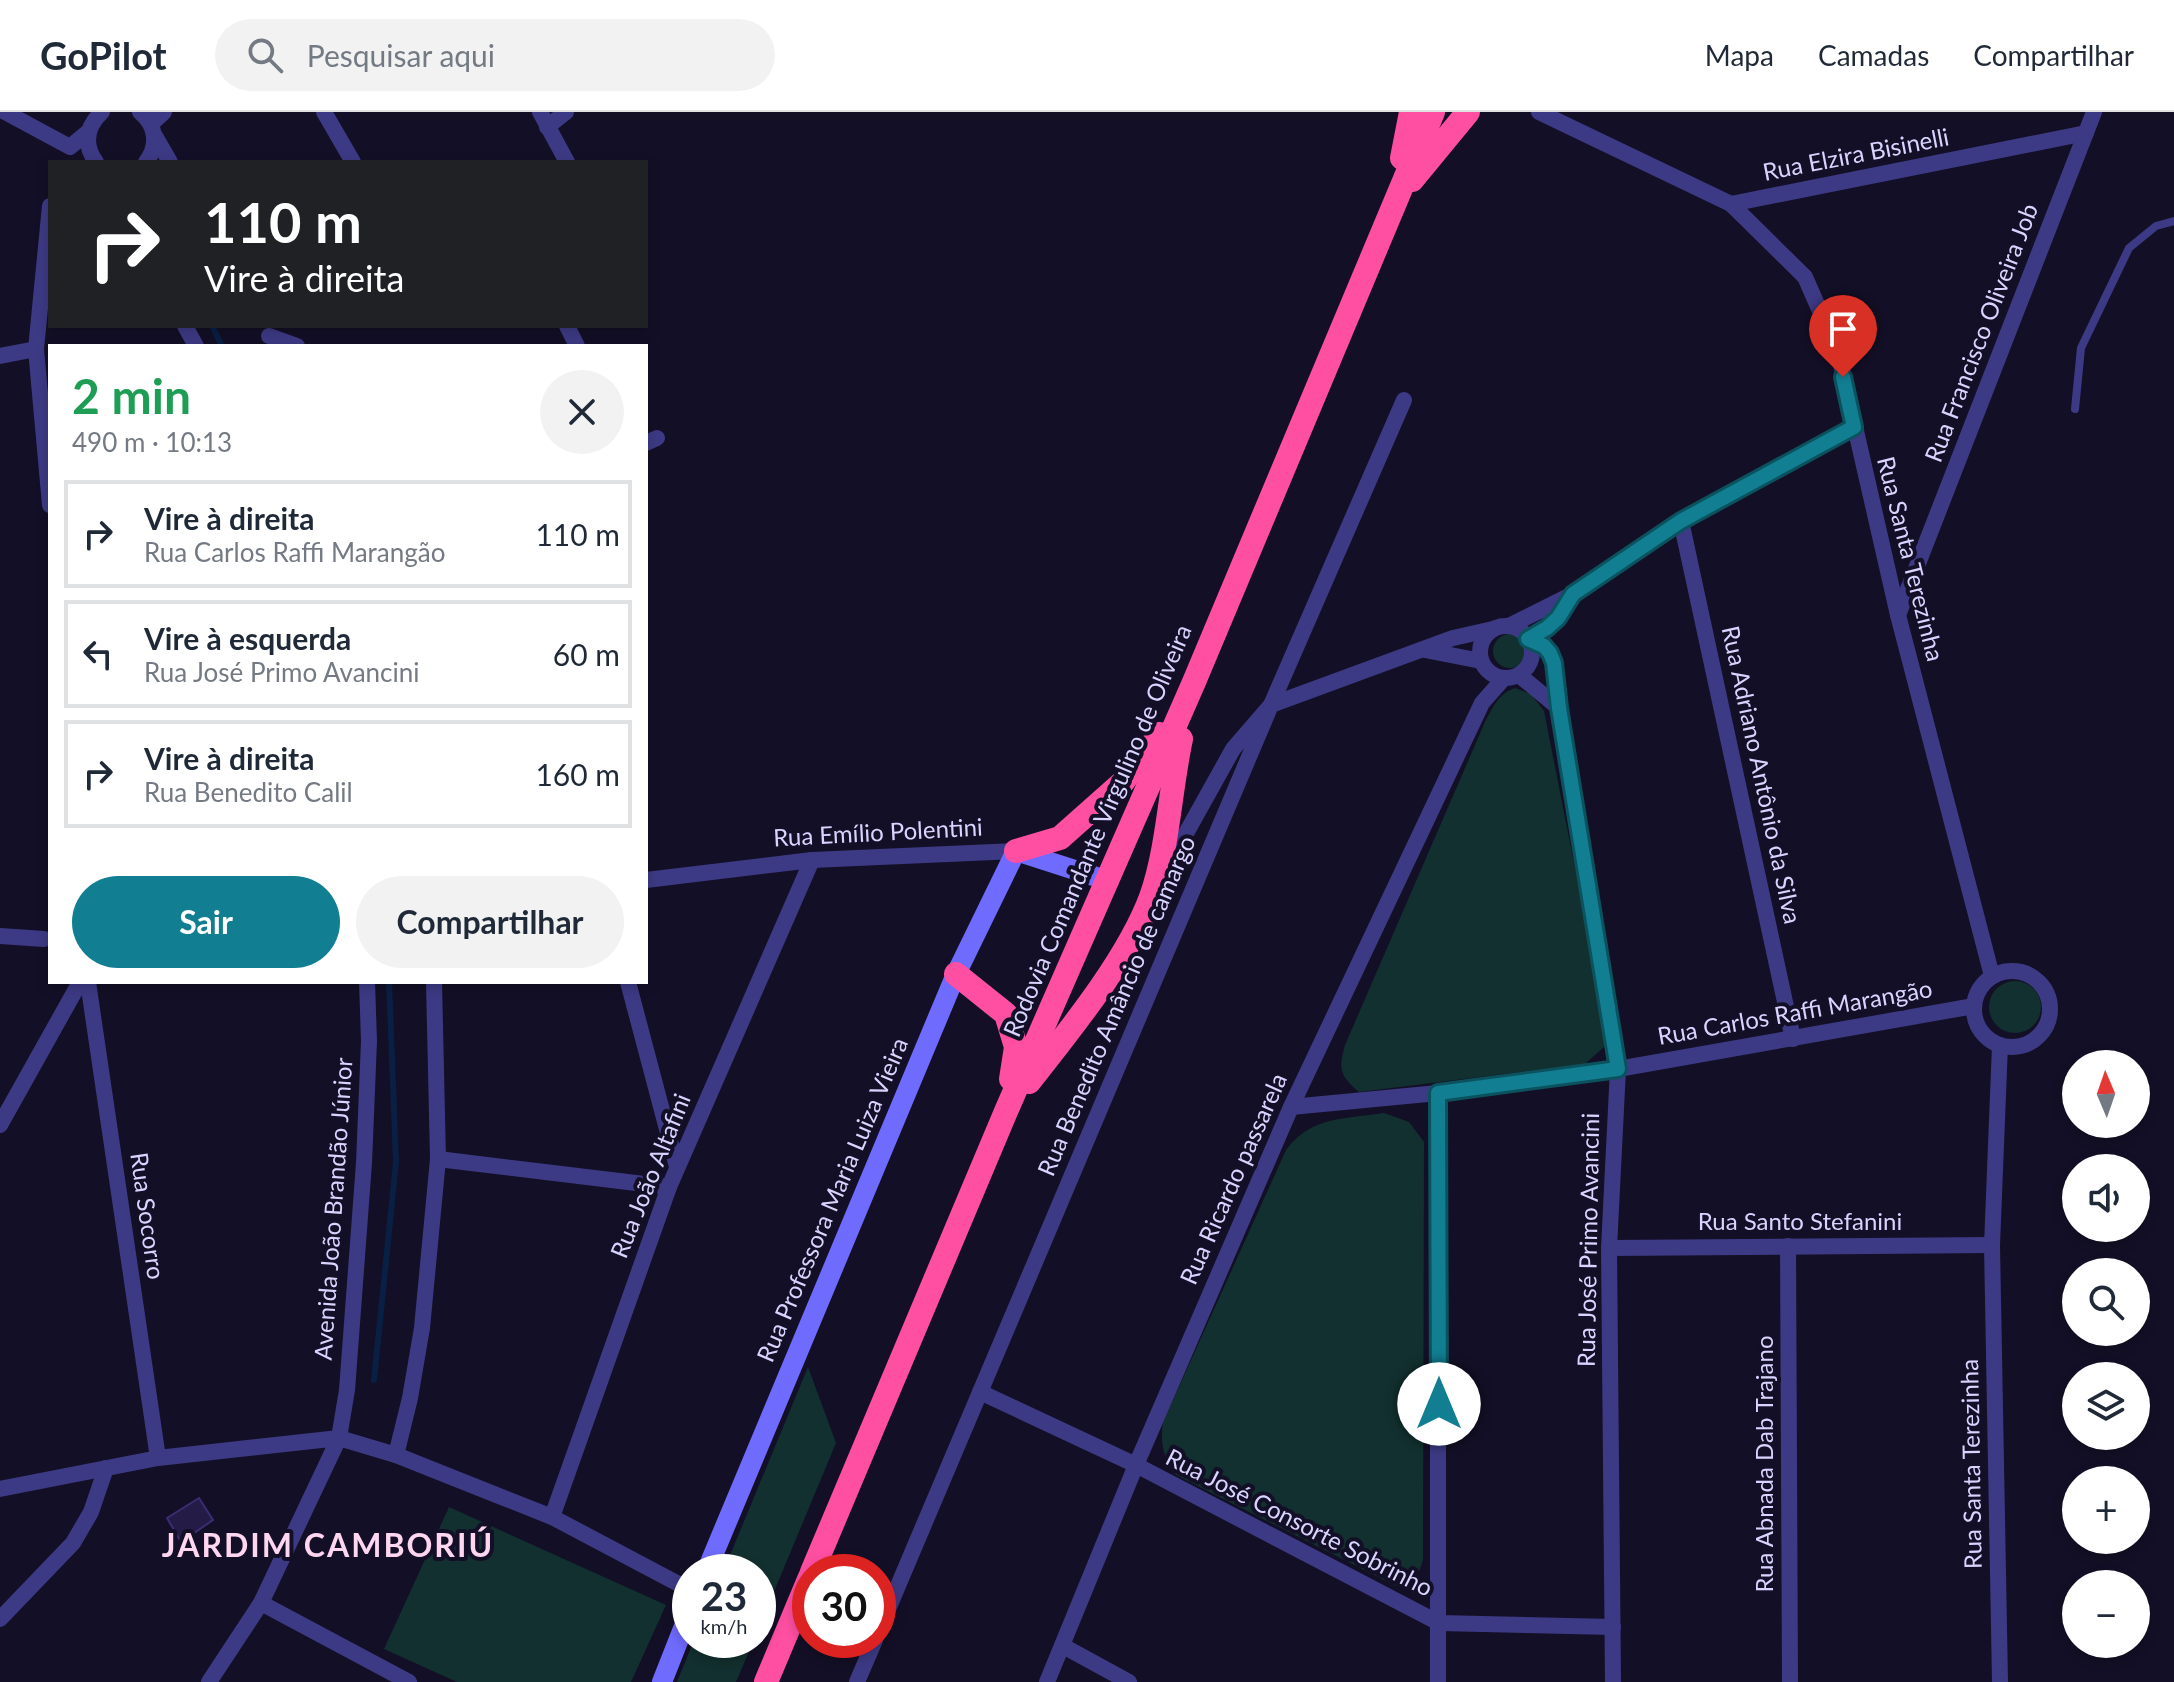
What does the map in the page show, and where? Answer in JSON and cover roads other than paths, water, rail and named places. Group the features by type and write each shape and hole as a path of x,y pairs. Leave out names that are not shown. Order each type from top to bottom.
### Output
{"highway":[{"path":"1393,204 1411,112"},
{"name":"Rodovia Comandante Virgulino de Oliveira","path":"820,1554 1007,1109 1194,682 1433,112"},
{"path":"1393,204 1468,112"},
{"path":"1016,851 1060,838 1122,783 1145,757 1194,682"},
{"path":"1007,1109 1072,1027 1136,932 1159,867 1171,784 1194,682"},
{"path":"1109,881 1151,896"},
{"path":"956,974 1006,1014 1016,1047 1007,1109"},
{"name":"Rodovia Comandante Virgulino de Oliveira","path":"766,1682 792,1620"}],"street":[{"path":"5,112 68,155 88,132"},
{"path":"95,160 87,143 88,132 93,120 102,112"},
{"path":"148,124 164,112"},
{"path":"324,112 352,160"},
{"path":"566,112 544,119 566,160"},
{"name":"Rua Santa Terezinha","path":"1539,112 1731,204 1805,277 1838,352 1898,615 1992,976"},
{"name":"Rua Francisco Oliveira Job","path":"1898,615 2094,112"},
{"path":"147,160 154,147 148,124"},
{"path":"148,124 169,160"},
{"name":"Rua Elzira Bisinelli","path":"1731,204 2086,133"},
{"path":"48,226 36,349 48,483"},
{"path":"269,336 291,344"},
{"path":"0,356 36,349"},
{"name":"Rua Benedito Amâncio de camargo","path":"896,1590 1271,705 1404,400"},
{"path":"1559,708 1511,676 1488,672 1482,663 1481,642 1501,627 1573,594 1681,521 1854,427"},
{"name":"Rua Adriano Antônio da Silva","path":"1681,521 1793,1039"},
{"path":"1529,639 1558,618 1573,594"},
{"path":"1151,896 1233,749 1271,705 1462,635 1501,627 1517,628 1529,639 1530,663 1511,676"},
{"name":"Rua José Primo Avancini","path":"1529,639 1544,646 1554,663 1618,1069 1609,1248 1613,1682"},
{"path":"1424,650 1482,663"},
{"name":"Rua Ricardo passarela","path":"1482,663 1482,703"},
{"name":"Rua Ricardo passarela","path":"1047,1682 1136,1465 1291,1107 1482,703 1511,676"},
{"name":"Rua Emílio Polentini","path":"648,880 812,860 1016,851 1109,881"},
{"name":"Rua Professora Maria Luiza Vieira","path":"714,1554 956,974 1016,851"},
{"name":"Rua João Altafini","path":"552,1517 669,1187 812,860"},
{"path":"0,936 44,939"},
{"path":"2004,971 2017,971 2030,974 2040,982 2051,1005 2045,1029 2036,1039 2012,1047 2000,1045 1980,1030 1974,1006 1983,984 1992,976 2004,971"},
{"path":"0,1125 79,984"},
{"name":"Rua Socorro","path":"88,984 158,1458"},
{"name":"Avenida João Brandão Júnior","path":"209,1682 261,1603 339,1438 347,1390 364,1163 369,1041 367,984"},
{"path":"396,1455 422,1328 438,1159 434,984"},
{"path":"629,984 677,1167"},
{"name":"Rua Carlos Raffi Marangão","path":"1291,1107 1438,1093 1618,1069 1974,1006"},
{"name":"Rua Santa Terezinha","path":"2000,1045 1992,1245 2000,1682"},
{"path":"1438,1093 1438,1682"},
{"path":"438,1159 669,1187"},
{"name":"Rua Santo Stefanini","path":"1609,1248 1992,1245"},
{"name":"Rua Abnada Dab Trajano","path":"1788,1246 1790,1682"},
{"name":"Rua José Consorte Sobrinho","path":"980,1392 1136,1465 1439,1623 1613,1627"},
{"path":"0,1489 158,1458 339,1438 396,1455 552,1517 672,1580"},
{"path":"0,1619 73,1543 91,1512 106,1468"},
{"path":"261,1603 409,1682"},
{"path":"1063,1646 1129,1682"},
{"path":"662,1682 672,1657"},
{"path":"857,1682 867,1658"}],"lane":[{"path":"2075,409 2081,348 2129,248 2156,226 2174,221"}],"waterway":[{"path":"213,328 221,344"},
{"path":"374,1380 396,1162 389,984"}],"district":[{"name":"JARDIM CAMBORIÚ","path":"328,1546"}]}
